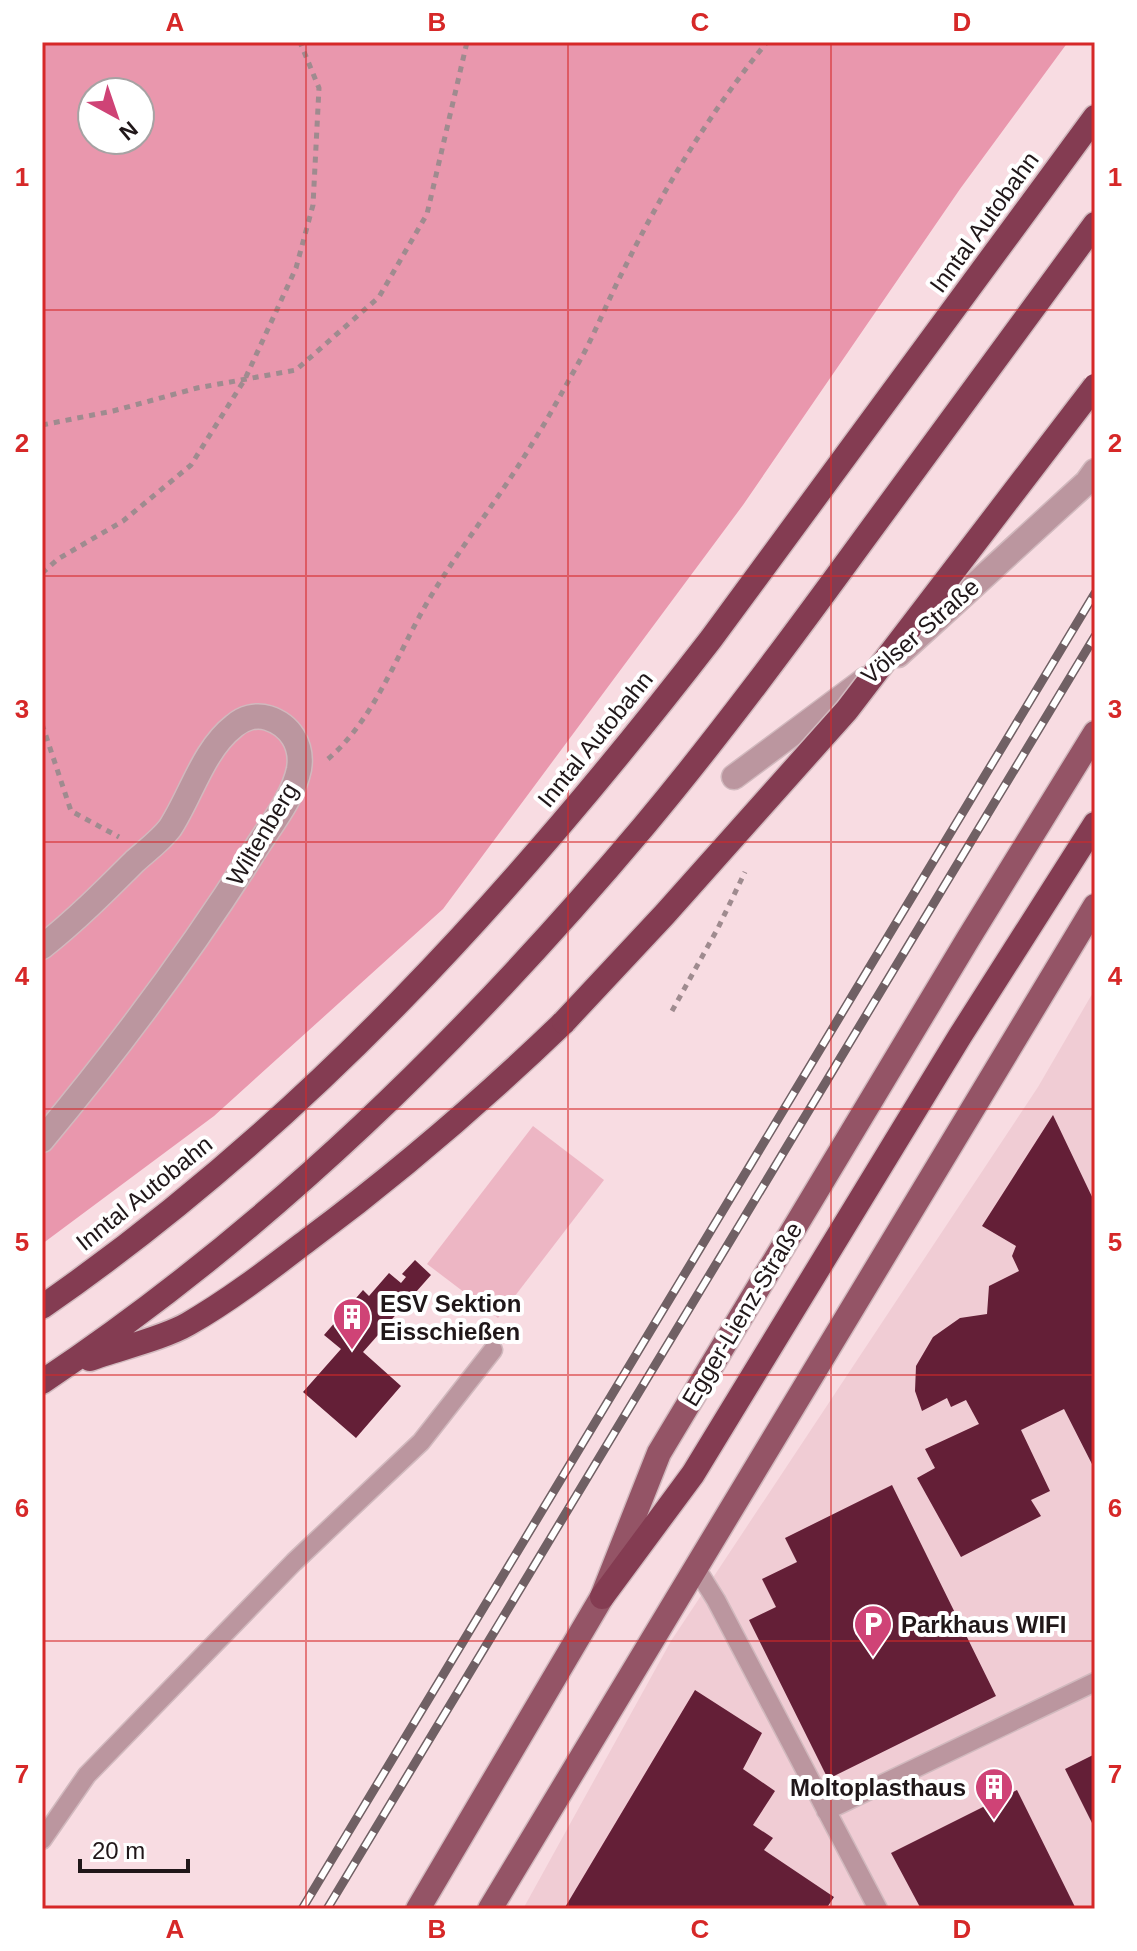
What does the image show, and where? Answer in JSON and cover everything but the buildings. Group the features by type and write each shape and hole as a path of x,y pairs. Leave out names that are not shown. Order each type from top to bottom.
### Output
{"highway":[{"name":"Inntal Autobahn","path":"42,1307 215,1173 300,1100 420,983 531,861 711,639 1095,117"},
{"path":"42,1382 157,1300 307,1177 421,1070 518,970 638,832 761,678 1095,224"},
{"path":"65,1367 186,1326 282,1260 361,1201 442,1134 564,1022 676,903 847,710 1095,386"},
{"path":"602,1597 693,1474 960,1036 1095,824"}],"main road":[{"name":"Egger-Lienz-Straße","path":"418,1909 602,1597 659,1453 1095,733"},
{"path":"490,1909 1095,906"}],"street":[{"name":"Völser Straße","path":"734,777 893,659 1087,482 1095,471"},
{"name":"Wiltenberg","path":"42,947 168,830 221,740 234,726 248,717 262,716 278,721 291,732 298,744 299,771 291,793 207,922 123,1040 42,1140"}],"lane":[{"path":"42,1840 87,1775 294,1562 421,1442 493,1350"},
{"path":"696,1568 716,1600 878,1909"},
{"path":"826,1811 1095,1682"}],"path":[{"path":"42,573 58,559 123,521 191,465 245,379 296,268 313,205 319,88 300,42"},
{"path":"42,425 296,370 379,297 427,214 467,42"},
{"path":"299,771 317,768 344,745 377,696 416,621 455,556 535,440 681,166 720,102 767,42"},
{"path":"42,724 71,811 146,851"}],"shaded area":[{"path":"42,42 1068,42 960,189 743,505 443,909 214,1116 42,1244"},
{"path":"1095,989 1095,1909 523,1909 671,1641 1038,1087"},
{"path":"533,1126 604,1180 498,1318 427,1264"}],"railway":[{"path":"302,1909 1095,593"},
{"path":"327,1909 1095,636"}],"place":[{"name":"ESV Sektion Eisschießen","path":"352,1351"},
{"name":"Parkhaus WIFI","path":"873,1658"},
{"name":"Moltoplasthaus","path":"994,1821"}]}
